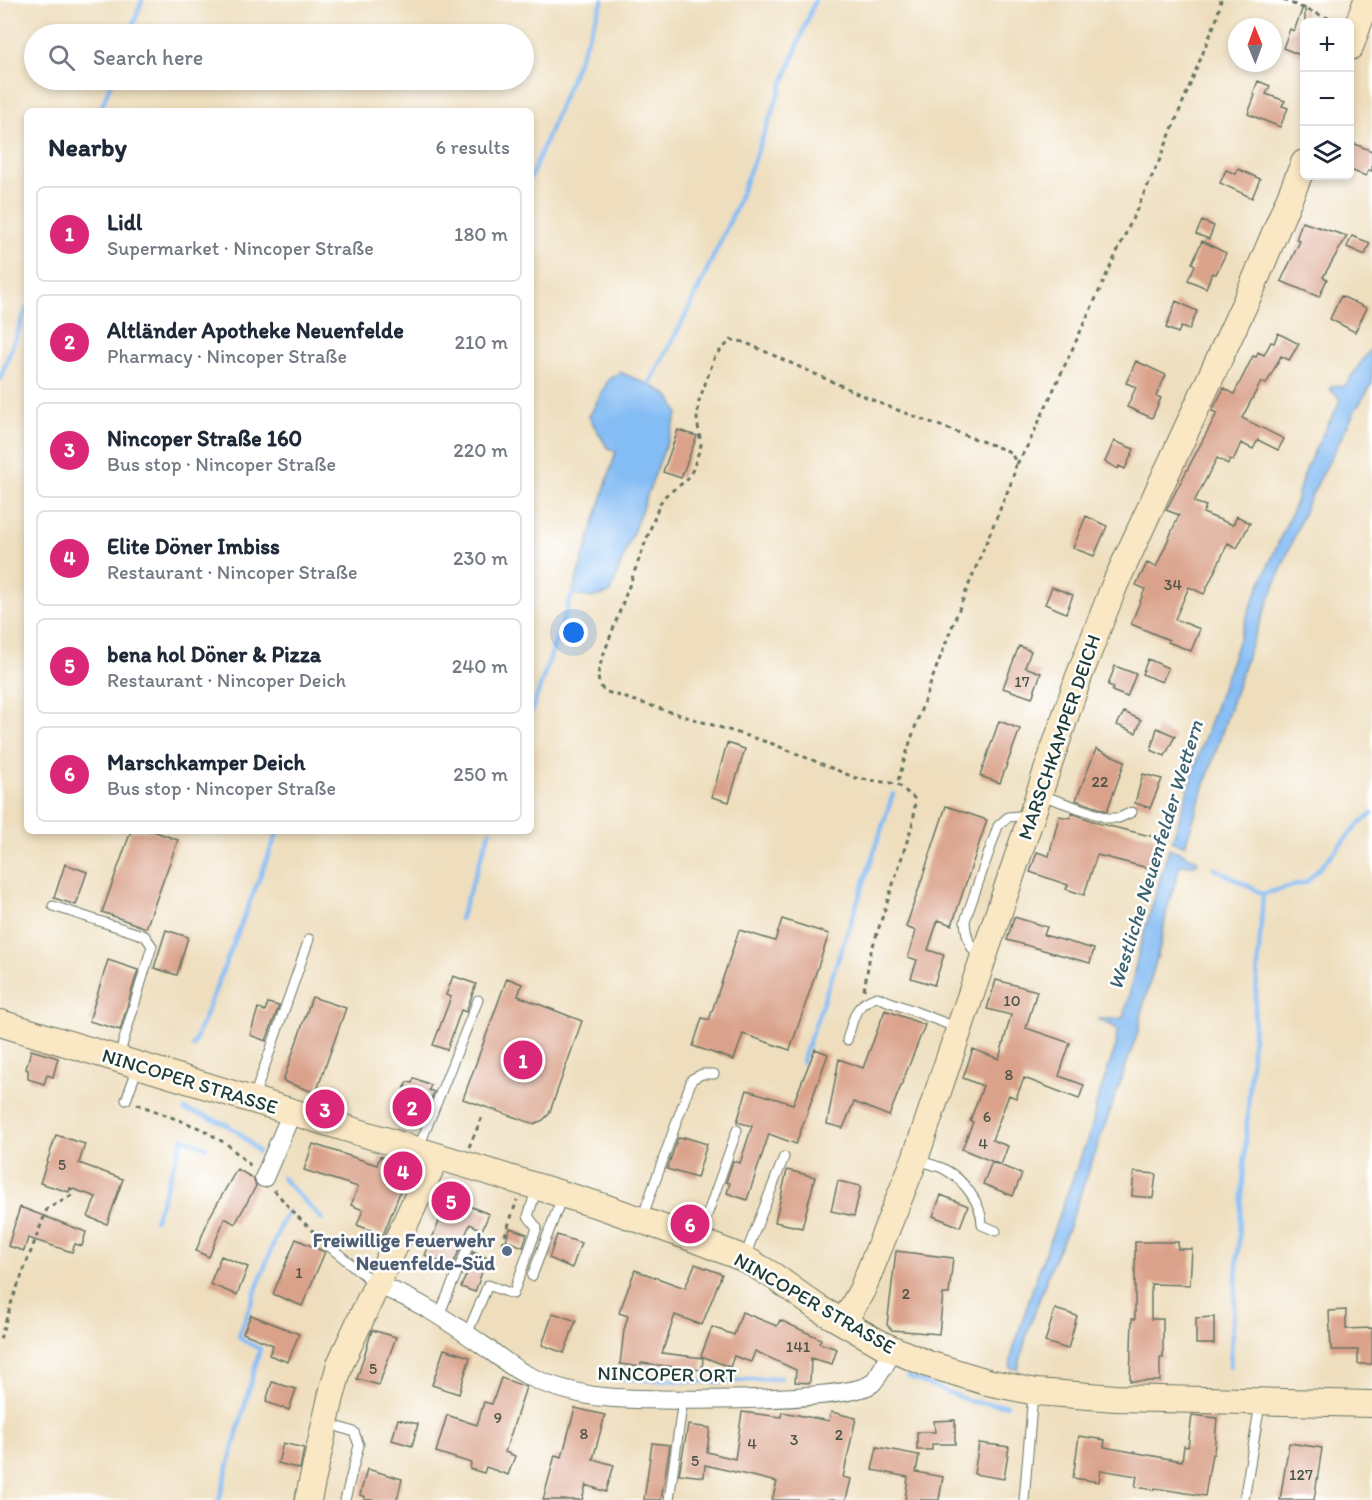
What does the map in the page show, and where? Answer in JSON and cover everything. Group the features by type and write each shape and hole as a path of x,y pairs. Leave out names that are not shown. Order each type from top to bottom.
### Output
{"main road":[{"path":"1354,36 1367,0"},
{"name":"MARSCHKAMPER DEICH","path":"844,1322 862,1290 915,1159 1078,679 1115,584 1251,290 1300,175"},
{"name":"NINCOPER STRASSE","path":"0,1023 531,1185 698,1240 744,1259 775,1277 818,1308 893,1350 928,1364 987,1382 1034,1391 1116,1398 1372,1404"},
{"path":"308,1500 340,1364 377,1285 427,1154"}],"street":[{"path":"264,1178 292,1112"},
{"name":"NINCOPER ORT","path":"377,1285 404,1295 439,1315 525,1374 559,1387 594,1396 683,1399 809,1396 853,1392 872,1384 893,1350"}],"lane":[{"path":"1035,805 1107,818 1119,818 1132,812"},
{"path":"53,906 145,936 152,946 128,1062 126,1100"},
{"path":"253,1100 309,939"},
{"path":"847,1040 859,1007 864,1001 877,997 960,1029"},
{"path":"427,1154 478,1000"},
{"path":"642,1220 692,1079 702,1074 714,1074"},
{"path":"698,1240 737,1130"},
{"path":"744,1259 784,1156"},
{"path":"915,1159 946,1170 959,1181 979,1206 982,1225 996,1231"},
{"path":"467,1334 488,1285 513,1294 537,1228 528,1216 531,1185"},
{"path":"532,1276 563,1195"},
{"path":"328,1246 377,1285"},
{"path":"439,1315 467,1249"},
{"path":"1024,1500 1034,1391"},
{"path":"669,1500 683,1399"},
{"path":"1244,1500 1261,1402"},
{"path":"325,1422 354,1432 359,1445 345,1500"}],"path":[{"path":"897,784 907,751 1016,465 1029,443 1160,159 1217,18 1221,0"},
{"path":"1282,0 1328,18"},
{"path":"864,1001 870,956 912,826 915,810 914,798 897,784 856,778 772,744 604,691 597,673 660,503 666,495 687,480 693,469 701,445 697,419 699,401 715,356 731,340 744,342 884,405 1008,451 1015,458 1016,465"},
{"path":"126,1100 202,1129 228,1145 264,1178 296,1215 328,1246"},
{"path":"461,1165 483,1115"},
{"path":"502,1244 503,1236 531,1185"},
{"path":"0,1339 47,1209 74,1194"}],"water":[{"path":"1372,347 1372,384 1356,409 1307,504 1249,650 1185,845 1172,842 1200,751 1250,608 1296,502 1308,465 1338,406 1340,399 1330,389 1332,385 1344,387"},
{"path":"620,372 670,397 678,413 610,593 592,598 572,594 616,452 607,447 589,417 609,379"},
{"path":"1169,849 1183,853 1198,862 1195,865 1180,865 1139,1029 1068,1229 1052,1264 1027,1333 1018,1369 1010,1368 1012,1354 1037,1275 1092,1127 1097,1101 1116,1046 1117,1030 1097,1019 1124,1017 1140,947"}],"building":[{"path":"1303,7 1305,18 1300,18 1300,55 1283,48 1290,29 1294,31"},
{"path":"1258,81 1270,86 1266,94 1285,101 1282,106 1288,108 1280,127 1248,114"},
{"path":"1354,144 1372,151 1372,171 1368,170 1366,176 1354,172"},
{"path":"1238,169 1260,179 1252,198 1220,183 1226,170 1236,174"},
{"path":"1202,221 1214,226 1209,239 1196,234"},
{"path":"1302,222 1347,236 1323,277 1327,279 1319,297 1281,281 1300,241 1296,240"},
{"path":"1352,236 1370,243 1365,255 1347,247"},
{"path":"1202,241 1226,253 1216,274 1212,273 1206,288 1188,280 1195,265 1192,263"},
{"path":"1341,296 1367,308 1355,332 1330,319"},
{"path":"1176,301 1197,311 1189,330 1181,327 1178,333 1166,328"},
{"path":"1278,333 1299,344 1289,360 1281,356 1266,384 1261,382 1242,418 1284,439 1278,450 1258,440 1253,449 1241,443 1233,461 1230,459 1228,464 1217,458 1194,502 1206,506 1203,513 1233,525 1237,516 1250,523 1237,548 1228,543 1204,594 1189,587 1175,619 1200,629 1191,651 1131,624 1145,589 1136,585 1147,563 1156,567 1179,515 1166,510 1217,413 1212,411 1224,388 1234,394 1253,356 1256,357 1258,352 1264,355 1271,342 1274,343"},
{"path":"1136,361 1166,375 1156,396 1161,398 1152,418 1127,407 1136,387 1126,383"},
{"path":"678,430 697,436 681,478 663,472"},
{"path":"1114,441 1134,449 1125,469 1119,466 1118,469 1105,462"},
{"path":"1086,516 1107,526 1094,556 1073,548"},
{"path":"1052,587 1073,595 1066,613 1045,604"},
{"path":"1019,646 1031,651 1025,667 1041,673 1032,698 1003,688"},
{"path":"1148,659 1168,668 1162,682 1142,674"},
{"path":"1115,666 1136,674 1127,697 1112,691 1114,687 1108,685"},
{"path":"1124,712 1141,720 1136,733 1117,725"},
{"path":"999,721 1020,729 1000,783 980,776"},
{"path":"1157,728 1175,736 1165,756 1151,750"},
{"path":"727,743 745,749 729,802 712,797"},
{"path":"1096,749 1125,761 1107,811 1076,800"},
{"path":"1143,774 1162,779 1150,808 1135,803"},
{"path":"946,806 987,820 952,925 938,920 928,950 944,955 934,985 911,978 917,960 908,957 916,931 906,927"},
{"path":"1072,813 1101,824 1163,839 1156,870 1097,855 1084,895 1066,889 1068,885 1030,872 1037,852 1049,856 1059,816 1070,818"},
{"path":"130,834 161,834 178,840 146,928 102,912"},
{"path":"65,864 87,872 76,905 54,898"},
{"path":"1014,917 1047,927 1044,935 1094,949 1090,963 1007,940"},
{"path":"782,919 829,934 790,1050 743,1034 734,1060 693,1046 702,1018 709,1020 739,930 775,941"},
{"path":"166,930 188,937 177,975 154,968"},
{"path":"108,960 138,970 120,1030 89,1021"},
{"path":"453,976 476,984 466,1012 461,1010 447,1050 433,1045 451,997 446,995"},
{"path":"507,978 522,984 518,996 582,1021 549,1114 534,1124 463,1099"},
{"path":"996,980 1037,991 1026,1028 1070,1043 1059,1076 1084,1085 1079,1099 1024,1078 1016,1098 1009,1095 992,1140 1008,1146 1001,1165 962,1149 973,1122 970,1121 983,1086 963,1078 973,1049 999,1059 1011,1015 987,1009"},
{"path":"312,997 346,1008 316,1093 283,1081"},
{"path":"268,1003 279,1006 266,1041 250,1035 258,1008 265,1011"},
{"path":"885,1010 925,1025 889,1116 854,1102 843,1128 827,1124 839,1059 863,1068"},
{"path":"815,1049 828,1054 796,1144 769,1134 747,1200 727,1193 730,1183 726,1182 733,1161 740,1163 752,1126 737,1122 747,1090 793,1104"},
{"path":"31,1050 58,1058 53,1077 47,1075 44,1084 28,1079 26,1069"},
{"path":"414,1078 431,1085 429,1090 434,1092 420,1126 394,1116 407,1082 412,1083"},
{"path":"56,1135 85,1144 79,1163 123,1179 107,1224 88,1217 96,1197 70,1188 69,1192 40,1183"},
{"path":"684,1137 707,1144 697,1178 667,1169 678,1138 684,1139"},
{"path":"313,1144 377,1165 380,1156 410,1167 383,1235 357,1225 363,1210 351,1205 358,1187 304,1170"},
{"path":"992,1162 1022,1174 1013,1196 983,1184"},
{"path":"237,1169 253,1178 256,1186 235,1224 225,1218 209,1257 196,1251 209,1218"},
{"path":"787,1170 815,1177 802,1228 775,1222"},
{"path":"1134,1172 1156,1174 1153,1198 1132,1196"},
{"path":"838,1181 861,1186 854,1216 831,1211"},
{"path":"941,1195 968,1206 960,1227 933,1216"},
{"path":"449,1198 489,1214 482,1230 470,1224 452,1267 425,1255"},
{"path":"20,1207 86,1232 82,1246 75,1244 72,1252 28,1238 24,1251 8,1246"},
{"path":"510,1228 527,1234 523,1247 506,1240"},
{"path":"557,1235 581,1243 572,1268 549,1258"},
{"path":"296,1239 325,1252 302,1306 273,1294"},
{"path":"1135,1242 1178,1242 1178,1249 1192,1249 1190,1285 1151,1284 1151,1319 1163,1319 1163,1358 1160,1358 1160,1381 1130,1381 1132,1319 1135,1319"},
{"path":"896,1251 953,1258 949,1294 943,1294 939,1334 892,1330 887,1325"},
{"path":"473,1252 487,1258 475,1292 461,1287 467,1273 464,1272"},
{"path":"221,1256 248,1267 237,1295 210,1284"},
{"path":"695,1264 722,1274 702,1325 675,1315 662,1353 703,1358 702,1370 641,1363 641,1367 620,1364 628,1316 619,1313 635,1270 685,1288"},
{"path":"1055,1309 1077,1316 1068,1349 1045,1342"},
{"path":"1346,1310 1346,1329 1372,1328 1372,1364 1358,1364 1358,1350 1331,1350 1329,1311"},
{"path":"742,1312 777,1326 780,1320 821,1339 819,1343 837,1349 832,1364 811,1358 810,1383 795,1382 796,1370 755,1351 751,1362 734,1356 730,1367 701,1356 712,1327 734,1335"},
{"path":"553,1313 576,1321 564,1353 542,1345"},
{"path":"251,1315 299,1334 288,1362 269,1355 273,1345 243,1333"},
{"path":"1214,1317 1214,1344 1196,1344 1196,1318"},
{"path":"372,1330 396,1337 379,1385 357,1379"},
{"path":"444,1349 470,1357 459,1394 432,1385"},
{"path":"501,1378 526,1387 505,1452 515,1456 508,1475 486,1467 484,1473 470,1469 471,1463 436,1452 447,1415 477,1425 484,1402 492,1404"},
{"path":"272,1382 296,1389 289,1410 266,1402"},
{"path":"575,1408 605,1415 593,1459 614,1465 606,1492 586,1485 582,1500 543,1500 555,1455 562,1457"},
{"path":"742,1412 781,1417 782,1412 829,1421 831,1412 856,1418 843,1477 851,1479 846,1500 772,1500 777,1482 705,1465 704,1477 679,1474 688,1425 710,1428 707,1452 735,1459"},
{"path":"1192,1415 1217,1418 1214,1454 1212,1454 1205,1496 1135,1487 1137,1476 1101,1470 1099,1482 1073,1478 1079,1436 1105,1440 1104,1447 1182,1461 1184,1446 1188,1447"},
{"path":"398,1419 418,1424 412,1446 392,1440"},
{"path":"955,1420 955,1444 932,1444 932,1450 917,1450 917,1432 935,1432 934,1421"},
{"path":"283,1443 304,1448 300,1469 278,1463"},
{"path":"652,1443 670,1445 661,1500 644,1500"},
{"path":"979,1443 1009,1447 1004,1479 974,1474"},
{"path":"1289,1443 1322,1448 1314,1500 1280,1500"},
{"path":"877,1447 919,1455 916,1472 943,1477 939,1500 905,1500 908,1477 872,1470"},
{"path":"367,1469 402,1479 397,1500 364,1500 365,1497 360,1495"}],"waterway":[{"path":"134,24 142,0"},
{"path":"534,170 603,0"},
{"path":"649,385 688,311 734,212 815,0"},
{"path":"101,108 108,90"},
{"path":"0,379 24,315"},
{"path":"534,704 572,594"},
{"path":"802,1062 893,794"},
{"path":"1263,894 1307,882 1359,824 1372,814"},
{"path":"193,1046 277,834"},
{"path":"460,919 489,834"},
{"path":"1214,868 1263,894 1230,1366"},
{"path":"185,1110 226,1124 258,1152"},
{"path":"155,1220 183,1138 206,1147"},
{"path":"282,1178 323,1220"},
{"path":"219,1500 260,1349 241,1339 239,1335 281,1224 288,1212"},
{"name":"Westliche Neuenfelder Wettern","path":"907,1376 972,1402 1007,1405"},
{"path":"604,1378 720,1382 781,1378"}],"place":[{"name":"Lidl","path":"523,1060"},
{"name":"Altländer Apotheke Neuenfelde","path":"412,1107"},
{"name":"Nincoper Straße 160","path":"325,1109"},
{"name":"Elite Döner Imbiss","path":"403,1171"},
{"name":"bena hol Döner & Pizza","path":"451,1201"},
{"name":"Marschkamper Deich","path":"690,1224"},
{"name":"Freiwillige Feuerwehr Neuenfelde-Süd","path":"507,1251"}]}
